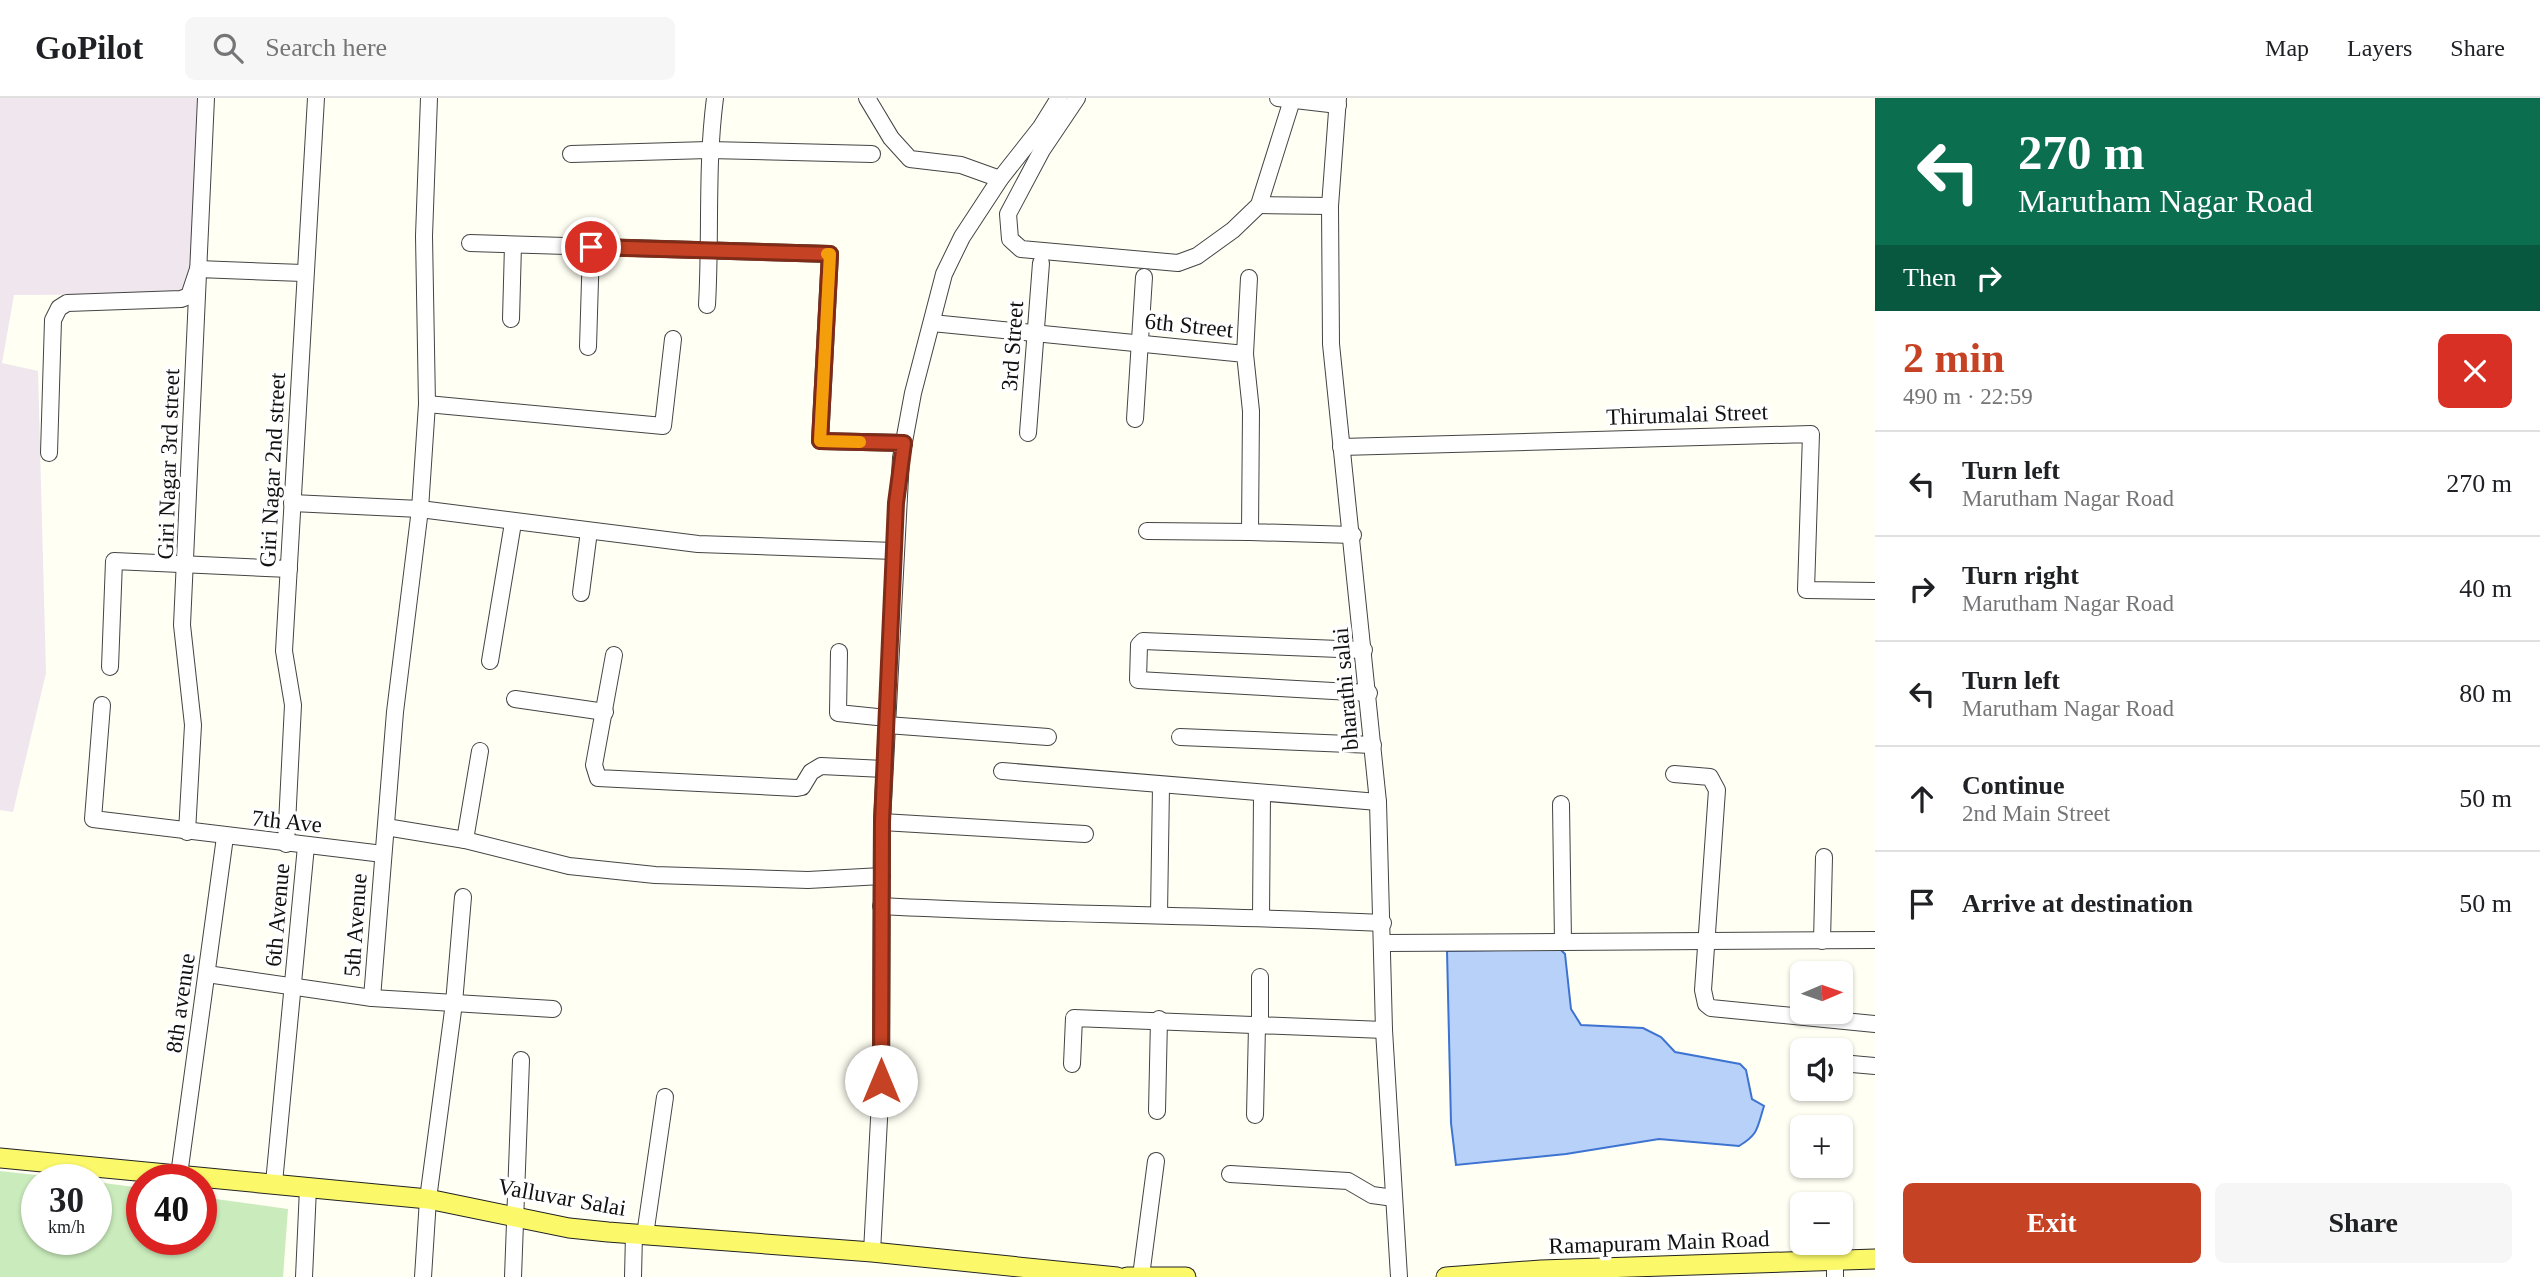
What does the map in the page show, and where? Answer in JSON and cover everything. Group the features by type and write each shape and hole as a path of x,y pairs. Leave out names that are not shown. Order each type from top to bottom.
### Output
{"main road":[{"name":"Valluvar Salai","path":"0,1158 126,1170"},
{"name":"Valluvar Salai","path":"217,1178 428,1199 569,1228 872,1252 1117,1277"},
{"name":"Ramapuram Main Road","path":"1446,1277 1835,1269 1875,1259"},
{"path":"1134,1277 1186,1277"}],"street":[{"name":"Giri Nagar 3rd street","path":"187,832 192,725 182,625 206,98"},
{"name":"Giri Nagar 2nd street","path":"286,844 293,705 284,651 303,273 316,98"},
{"name":"5th Avenue","path":"372,998 395,712 420,509 427,404 424,236 429,98"},
{"path":"706,305 710,251 708,150 715,98"},
{"path":"866,98 891,138 910,159 961,166 1000,178"},
{"path":"872,1252 881,1081 884,769 894,551 904,443 913,393 944,274 962,237 1000,178 1041,127 1059,98"},
{"path":"1077,98 1042,150 1008,214 1010,239 1021,248 1178,264 1197,256 1215,243 1259,205 1285,99 1338,101"},
{"name":"bharathi salai","path":"1338,101 1330,206 1331,344 1353,535 1378,802 1384,943 1384,1030 1399,1277"},
{"path":"571,154 708,150 872,154"},
{"path":"1259,205 1330,206"},
{"path":"470,243 830,254 820,441 904,443"},
{"path":"511,319 513,244"},
{"path":"588,348 591,247"},
{"name":"3rd Street","path":"1028,433 1041,263"},
{"path":"49,453 53,320 59,308 74,301 181,299 189,296 198,269 303,273"},
{"path":"1135,419 1144,277"},
{"path":"1245,354 1249,278"},
{"name":"6th Street","path":"932,323 1035,331 1245,354 1251,411 1250,532"},
{"path":"427,404 663,426 673,339"},
{"name":"Thirumalai Street","path":"1341,447 1811,434 1806,590 1875,591"},
{"path":"292,503 420,509 513,523 698,544 894,551"},
{"path":"490,661 513,523"},
{"path":"581,593 589,531"},
{"path":"1147,531 1353,535"},
{"path":"110,667 114,561 289,569"},
{"path":"1364,650 1143,640 1139,645 1138,680 1369,693"},
{"path":"839,652 838,713 887,721 1048,737"},
{"path":"614,655 594,765 598,778 797,788 802,787 811,772 821,766 884,769"},
{"path":"515,699 605,712"},
{"name":"7th Ave","path":"103,705 93,819 383,854"},
{"path":"1180,737 1373,745"},
{"path":"465,840 480,751"},
{"path":"1002,771 1262,795 1378,802"},
{"path":"1674,774 1710,777 1717,789 1705,942 1703,990 1706,1004 1711,1008 1875,1024"},
{"path":"1158,914 1161,786"},
{"path":"1261,917 1262,795"},
{"path":"1561,804 1563,942"},
{"path":"882,822 1085,834"},
{"path":"386,827 465,840 569,866 655,875 808,880 882,876"},
{"name":"8th avenue","path":"181,1164 225,837"},
{"name":"6th Avenue","path":"274,1183 306,846"},
{"path":"1822,941 1824,857"},
{"path":"423,1277 428,1199 454,1003 463,897"},
{"path":"881,906 1034,914 1158,914 1383,923"},
{"path":"1384,943 1875,940"},
{"path":"207,974 372,998 553,1009"},
{"path":"1255,1115 1260,977"},
{"path":"1072,1064 1074,1018 1159,1019 1258,1026 1384,1030"},
{"path":"1157,1111 1159,1019"},
{"path":"513,1277 521,1060"},
{"path":"1853,1064 1875,1066"},
{"path":"633,1277 665,1097"},
{"path":"1134,1277 1156,1161"},
{"path":"1230,1174 1348,1181 1372,1195 1394,1198"},
{"path":"304,1277 308,1188"}],"shaded area":[{"path":"0,98 197,98 190,294 14,295 2,363 38,371 46,673 13,812 0,810"}],"green space":[{"path":"0,1171 21,1173 21,1255 112,1255 112,1184 126,1186 126,1255 217,1255 217,1199 288,1209 283,1277 0,1277"}],"water":[{"path":"1560,949 1565,954 1571,1009 1581,1025 1643,1028 1661,1037 1675,1052 1740,1064 1746,1070 1752,1099 1764,1106 1756,1130 1750,1138 1739,1146 1659,1139 1566,1154 1456,1165 1451,1123 1447,951"}],"slow traffic":[{"path":"827,254 830,254 830,286 820,441 860,442"}],"route":[{"path":"591,247 830,254 820,441 904,443 896,503 882,822 881,1081"}]}
